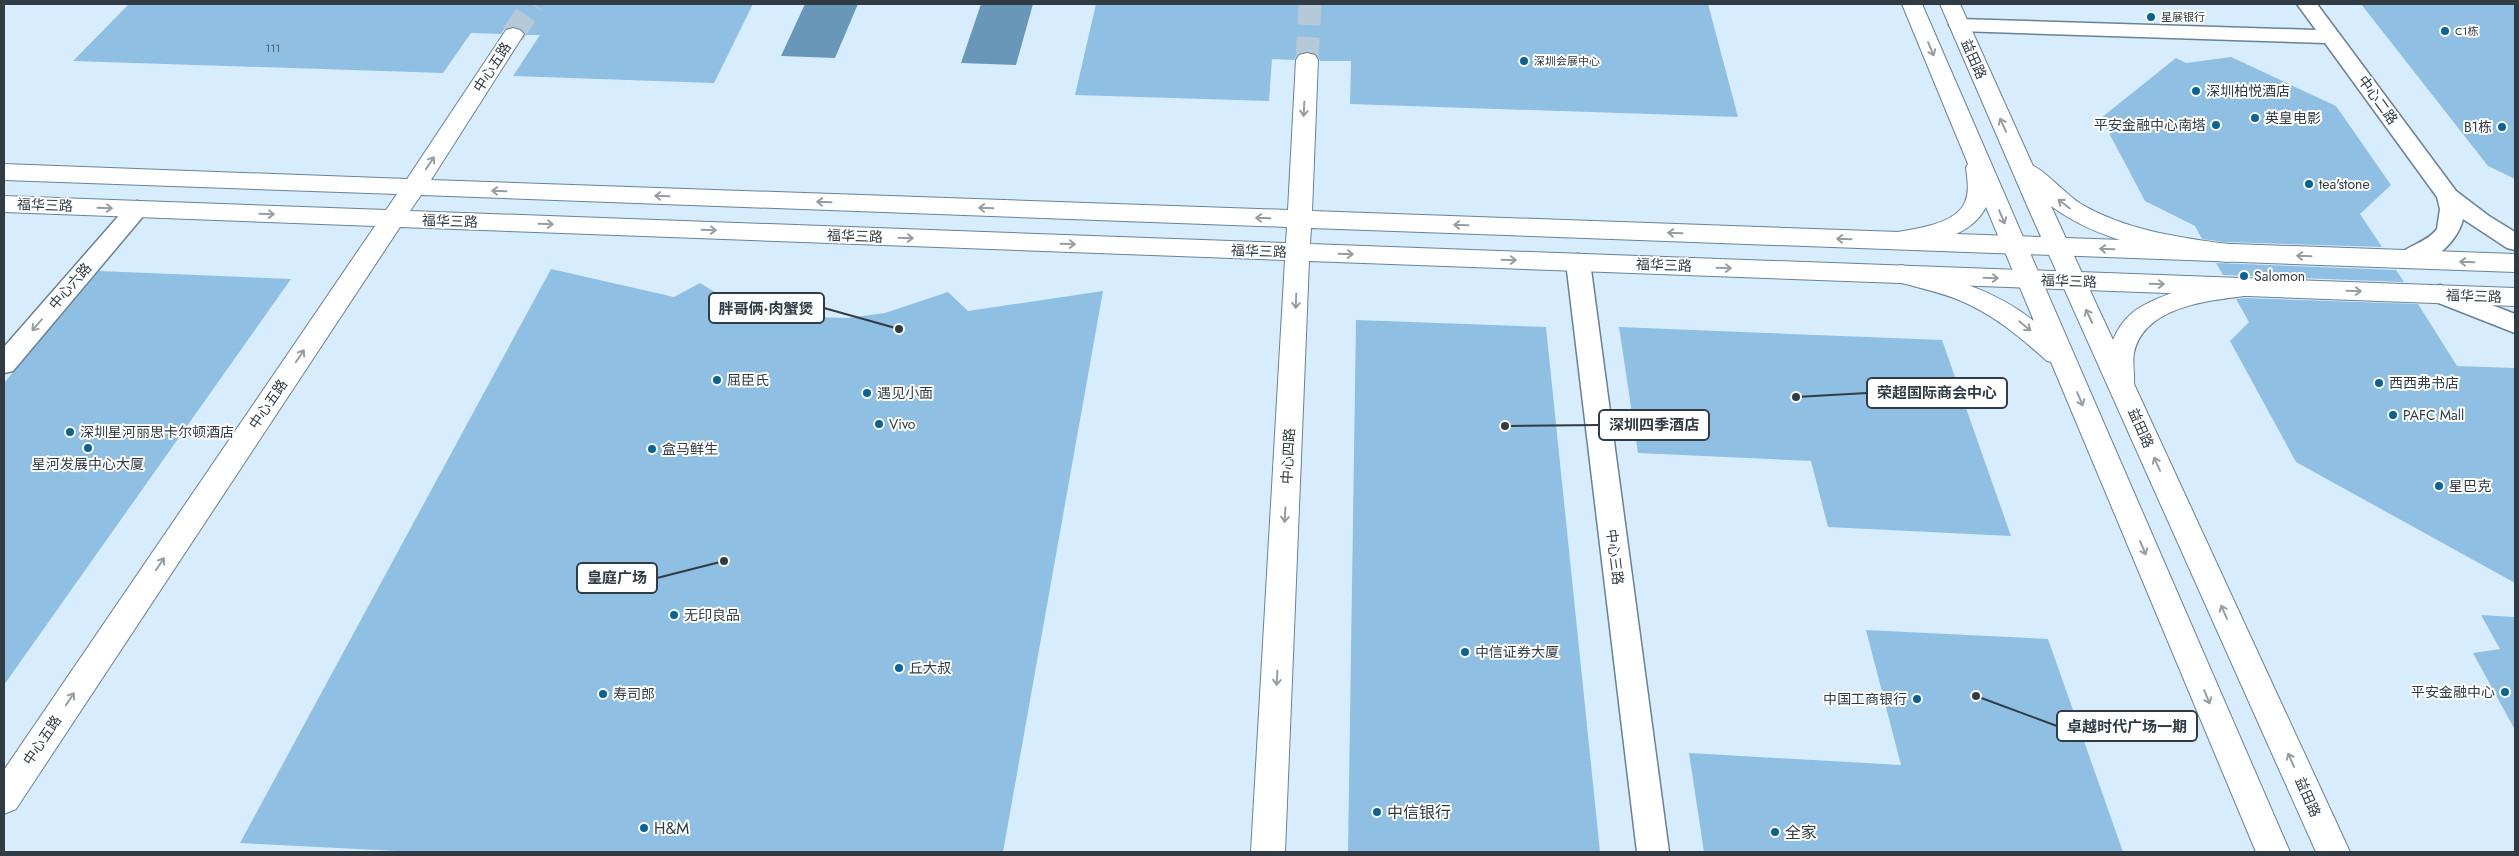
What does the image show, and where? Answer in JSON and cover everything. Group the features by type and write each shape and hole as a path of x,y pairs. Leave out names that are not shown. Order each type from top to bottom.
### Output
{"street":[{"path":"1912,4 2273,852"},
{"name":"益田路","path":"1950,4 2073,281 2333,852"},
{"name":"中心二路","path":"2307,4 2448,196 2481,222 2515,242"},
{"path":"1959,25 2331,37"},
{"name":"中心五路","path":"4,798 393,218 513,34"},
{"name":"中心四路","path":"1268,852 1307,60"},
{"path":"1893,241 1928,235 1950,227 1965,218 1977,203 1980,182 1976,156"},
{"path":"2019,160 2042,188 2072,210 2108,227 2163,243 2227,253"},
{"path":"4,172 2515,263"},
{"name":"中心二路","path":"2406,260 2438,242 2450,230 2453,217 2448,196"},
{"name":"福华三路","path":"4,204 2515,297"},
{"name":"中心六路","path":"4,364 137,209"},
{"name":"中心三路","path":"1578,262 1653,852"},
{"path":"1901,274 1949,285 2000,308 2028,328 2064,362"},
{"path":"2122,387 2121,353 2129,333 2143,318 2162,306 2197,294 2244,287"},
{"path":"2440,294 2515,324"}],"water":[{"path":"805,4 858,4 835,58 781,56"},
{"path":"981,4 1033,4 1016,65 961,63"}],"building":[{"path":"129,4 753,4 714,83 513,76 540,35 526,35 521,29 514,26 505,28 501,34 471,33 443,73 73,61"},
{"name":"深圳会展中心","path":"1096,4 1708,4 1738,117 1350,104 1351,61 1320,61 1317,54 1307,51 1299,53 1294,60 1272,59 1269,101 1075,95"},
{"path":"2361,4 2515,4 2515,179 2488,166"},
{"path":"2231,57 2336,106 2391,185 2360,214 2382,247 2224,242 2202,239 2195,226 2145,201 2101,118 2176,58 2186,63"},
{"path":"2216,263 2396,270 2404,282 2223,275"},
{"path":"551,269 674,297 700,283 723,297 749,307 780,314 812,317 848,318 885,313 948,292 968,311 1103,291 1003,852 416,852 240,843"},
{"name":"星河发展中心大厦","path":"99,271 291,279 4,685 4,383"},
{"name":"PAFC Mall","path":"2236,299 2418,304 2457,366 2515,368 2515,583 2296,462 2230,341 2249,322"},
{"name":"中信证券大厦","path":"1356,320 1546,327 1600,852 1348,852"},
{"path":"1619,327 1942,340 2011,536 1828,527 1811,461 1638,453"},
{"name":"平安金融中心","path":"2481,615 2515,617 2515,730 2473,653 2500,649"},
{"path":"1866,630 2048,639 2123,852 1704,852 1689,753 1901,765"}],"tunnel":[{"path":"513,34 533,4"},
{"path":"1307,60 1310,4"}],"place":[{"name":"星展银行","path":"2151,17"},
{"name":"C1栋","path":"2445,31"},
{"name":"深圳会展中心","path":"1524,61"},
{"name":"深圳柏悦酒店","path":"2196,91"},
{"name":"英皇电影","path":"2255,118"},
{"name":"平安金融中心南塔","path":"2216,125"},
{"name":"B1栋","path":"2502,127"},
{"name":"tea'stone","path":"2309,184"},
{"name":"Salomon","path":"2244,276"},
{"name":"胖哥俩·肉蟹煲","path":"899,329"},
{"name":"屈臣氏","path":"717,380"},
{"name":"西西弗书店","path":"2379,383"},
{"name":"遇见小面","path":"867,393"},
{"name":"荣超国际商会中心","path":"1796,397"},
{"name":"PAFC Mall","path":"2393,415"},
{"name":"Vivo","path":"879,424"},
{"name":"深圳四季酒店","path":"1505,426"},
{"name":"深圳星河丽思卡尔顿酒店","path":"70,432"},
{"name":"星河发展中心大厦","path":"88,448"},
{"name":"盒马鲜生","path":"652,449"},
{"name":"星巴克","path":"2439,486"},
{"name":"皇庭广场","path":"724,561"},
{"name":"无印良品","path":"674,615"},
{"name":"中信证券大厦","path":"1465,652"},
{"name":"丘大叔","path":"899,668"},
{"name":"平安金融中心","path":"2505,692"},
{"name":"寿司郎","path":"603,694"},
{"name":"卓越时代广场一期","path":"1976,696"},
{"name":"中国工商银行","path":"1917,699"},
{"name":"中信银行","path":"1377,812"},
{"name":"H&M","path":"644,828"},
{"name":"全家","path":"1775,832"}]}
